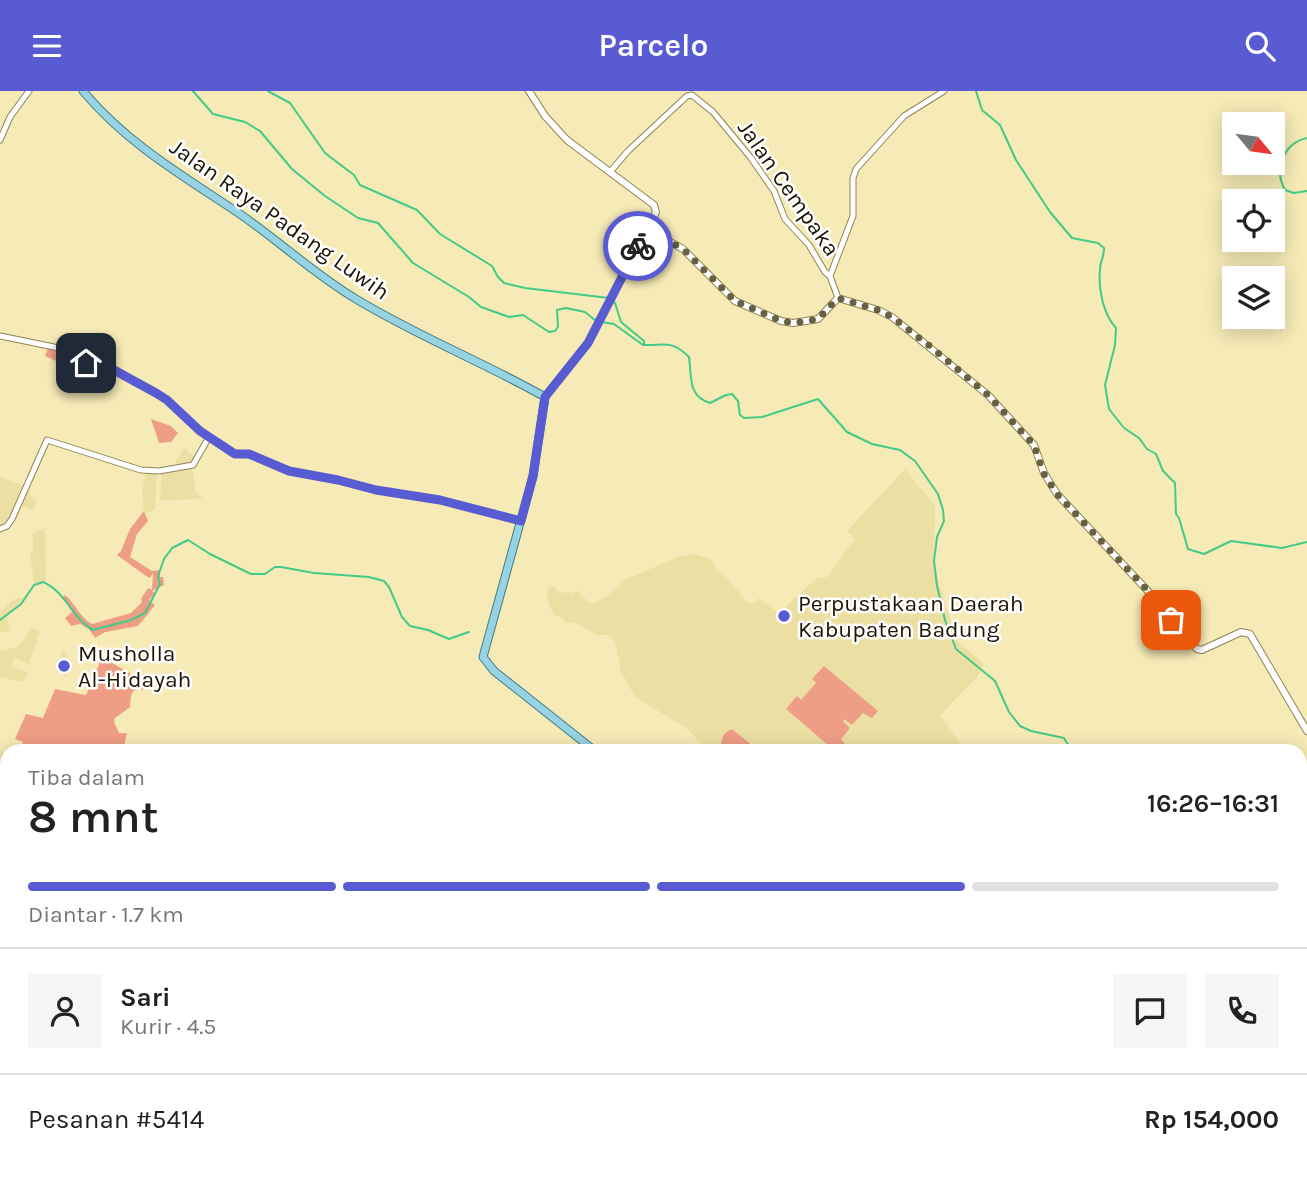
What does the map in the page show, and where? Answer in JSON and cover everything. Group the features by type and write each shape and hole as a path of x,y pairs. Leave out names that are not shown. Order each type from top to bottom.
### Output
{"main road":[{"name":"Jalan Raya Padang Luwih","path":"83,91 118,128 340,289 545,397"},
{"path":"528,91 567,140 655,206 656,212 648,230 683,249 735,301 781,321 793,323 818,319 838,298 878,310 902,324 971,379 1031,441 1038,452 1044,474 1057,494 1149,592 1177,629 1197,649 1202,650 1241,632 1250,634 1307,731"},
{"path":"545,397 533,476 483,653 485,661 500,676 586,744"}],"street":[{"path":"0,140 10,117 29,91"},
{"path":"830,276 853,216 853,178 858,165 904,116 944,91"},
{"name":"Jalan Cempaka","path":"610,172 628,151 691,95 707,106 774,191 785,219 809,245 830,276 838,298"},
{"path":"545,397 580,354 648,230"},
{"path":"0,337 54,347 73,354 89,365 118,371 164,398 191,424 232,453 249,454 289,471 376,490 440,500 521,521"},
{"path":"0,529 12,520 47,440 154,472 193,465 209,437"}],"shaded area":[{"path":"49,346 72,354 65,365 45,356"},
{"path":"151,419 171,426 178,433 171,442 159,443"},
{"path":"184,448 196,458 192,468 196,492 203,499 160,500 162,471 177,465 176,460"},
{"path":"905,469 935,506 934,566 957,641 984,664 977,677 940,715 961,744 701,744 688,729 635,697 621,671 615,641 608,635 597,635 578,624 567,623 555,616 546,594 550,587 555,586 558,593 571,592 573,595 576,590 590,603 594,603 609,595 625,580 675,558 693,554 711,559 716,569 748,603 754,603 759,598 777,612 817,578 827,577 855,539 847,531"},
{"path":"146,472 157,472 155,509 146,514 142,492"},
{"path":"0,477 26,486 25,489 31,492 30,495 37,501 33,510 19,506 6,525 1,527 0,532"},
{"path":"144,511 148,521 137,534 130,557 152,571 160,570 164,585 152,591 155,593 149,600 155,605 138,626 105,632 95,638 89,629 80,624 71,626 65,618 72,612 63,597 65,595 92,624 131,613 142,602 141,599 148,588 152,590 153,573 150,578 146,576 117,555 130,529"},
{"path":"45,528 46,581 34,583 30,554 33,550 33,533"},
{"path":"24,597 7,617 11,631 0,632 0,612 12,600"},
{"path":"32,628 40,631 29,664 15,658 12,667 28,672 23,682 0,677 0,651 18,647"},
{"path":"64,648 68,662 74,666 65,677 56,671"},
{"path":"102,657 131,674 129,683 146,683 143,690 138,688 133,692 130,707 115,718 119,733 127,733 125,744 22,744 23,742 15,739 26,714 43,718 55,689 86,695"},
{"path":"824,666 878,711 872,718 863,713 852,725 844,719 850,728 841,739 845,744 827,744 786,709 797,696 801,700 816,683 812,679"},
{"path":"732,729 750,744 721,744 726,733"}],"waterway":[{"path":"193,91 213,114 245,122 260,131 292,169 325,196 358,218 378,223 413,263 481,307 509,317 523,315 549,332 558,327 557,310 566,308 585,312 596,321 614,324 643,345 667,345 683,351 689,357 694,390 703,400 710,403 732,394 738,401 740,415 744,418 762,417 818,399 847,432 872,444 900,450 915,461 938,494 943,510 944,521 937,537 934,561 945,620 956,649 995,681 1009,712 1020,726 1064,738 1068,744"},
{"path":"268,91 290,103 325,153 354,175 360,185 417,210 440,234 492,266 504,283 609,298 615,303 621,322 644,341 644,344"},
{"path":"976,91 982,110 1000,125 1016,160 1050,212 1072,238 1098,243 1104,248 1100,267 1101,293 1108,316 1116,328 1115,345 1105,385 1109,409 1124,428 1156,454 1163,471 1175,483 1176,514 1188,549 1204,554 1231,541 1282,548 1307,542"},
{"path":"1307,138 1292,145 1287,151 1280,174 1285,190 1294,193 1307,191"},
{"path":"0,620 21,604 34,585 43,582 51,586 93,630 131,620 145,613 160,584 158,576 164,559 172,548 188,540 251,574 265,574 275,567 281,567 384,581 402,617 410,626 449,639 469,632"}],"way so far":[{"path":"638,246 648,230 664,238 683,249 706,275 735,301 785,323 818,319 838,298 878,310 902,324 971,379 1015,422 1036,448 1044,474 1057,494 1149,592 1171,620"}],"place":[{"name":"Perpustakaan Daerah Kabupaten Badung","path":"784,616"},
{"name":"Musholla Al-Hidayah","path":"64,666"}],"route":[{"path":"86,363 118,371 156,393 200,431 235,454 249,454 308,476 440,500 521,521 533,476 545,397 588,343 638,246"}]}
